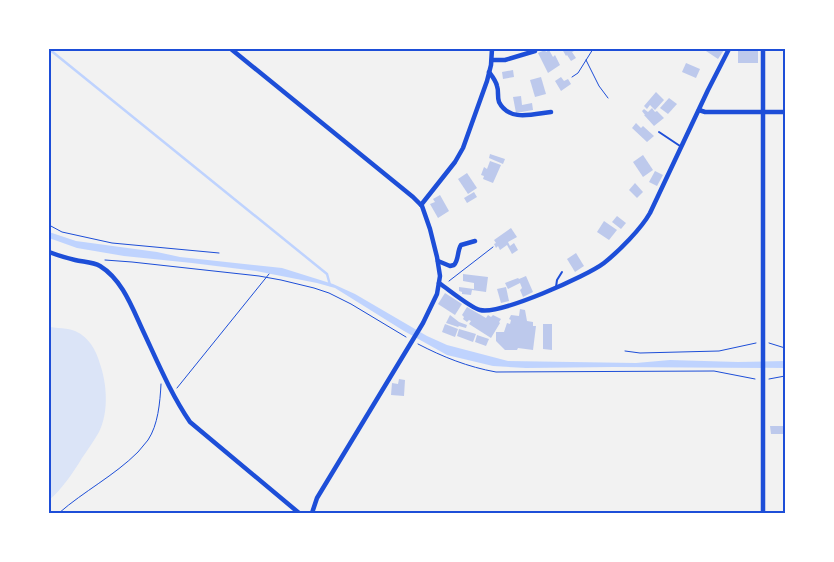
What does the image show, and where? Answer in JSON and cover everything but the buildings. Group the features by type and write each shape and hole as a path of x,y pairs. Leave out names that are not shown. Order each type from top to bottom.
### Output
{"street":[{"path":"231,49 421,205 430,229 438,262 440,284 423,323 317,498 312,513"},
{"path":"421,205 455,162 463,148 489,72 492,49"},
{"path":"440,284 480,310 502,309 525,301 592,271 604,263 644,223 650,213 729,49"},
{"path":"763,49 763,513"},
{"path":"492,60 504,60 535,51"},
{"path":"489,72 497,86 499,101 506,111 512,115 551,112"},
{"path":"699,110 705,112 785,112"},
{"path":"438,262 450,266 454,265 457,262 458,251 461,245 475,241"},
{"path":"49,252 98,265 108,271 118,282 130,303 173,393 190,422 300,513"}],"lane":[{"path":"659,132 681,147"},
{"path":"556,287 557,280 562,272"}],"path":[{"path":"572,77 578,73 593,49"},
{"path":"586,60 599,86 608,98"},
{"path":"49,225 62,232 112,243 219,253"},
{"path":"440,284 493,248"},
{"path":"98,265 105,260 132,262 266,277 306,286 329,293 351,304 437,354 458,362 496,372 714,371 763,379 785,376"},
{"path":"173,393 269,274"},
{"path":"625,351 640,353 719,351 763,341 785,348"},
{"path":"59,513 72,501 119,469 148,441 157,416 162,371"}],"shaded area":[{"path":"49,327 72,330 88,340 100,364 104,380 106,407 99,432 67,480 49,500"}],"water":[{"path":"49,232 76,241 180,257 282,268 333,284 355,294 427,336 447,345 508,361 636,363 670,360 785,361 785,368 526,368 493,366 447,355 335,288 256,271 124,256 77,248 49,238"}],"waterway":[{"path":"49,49 327,274 330,285"}]}
